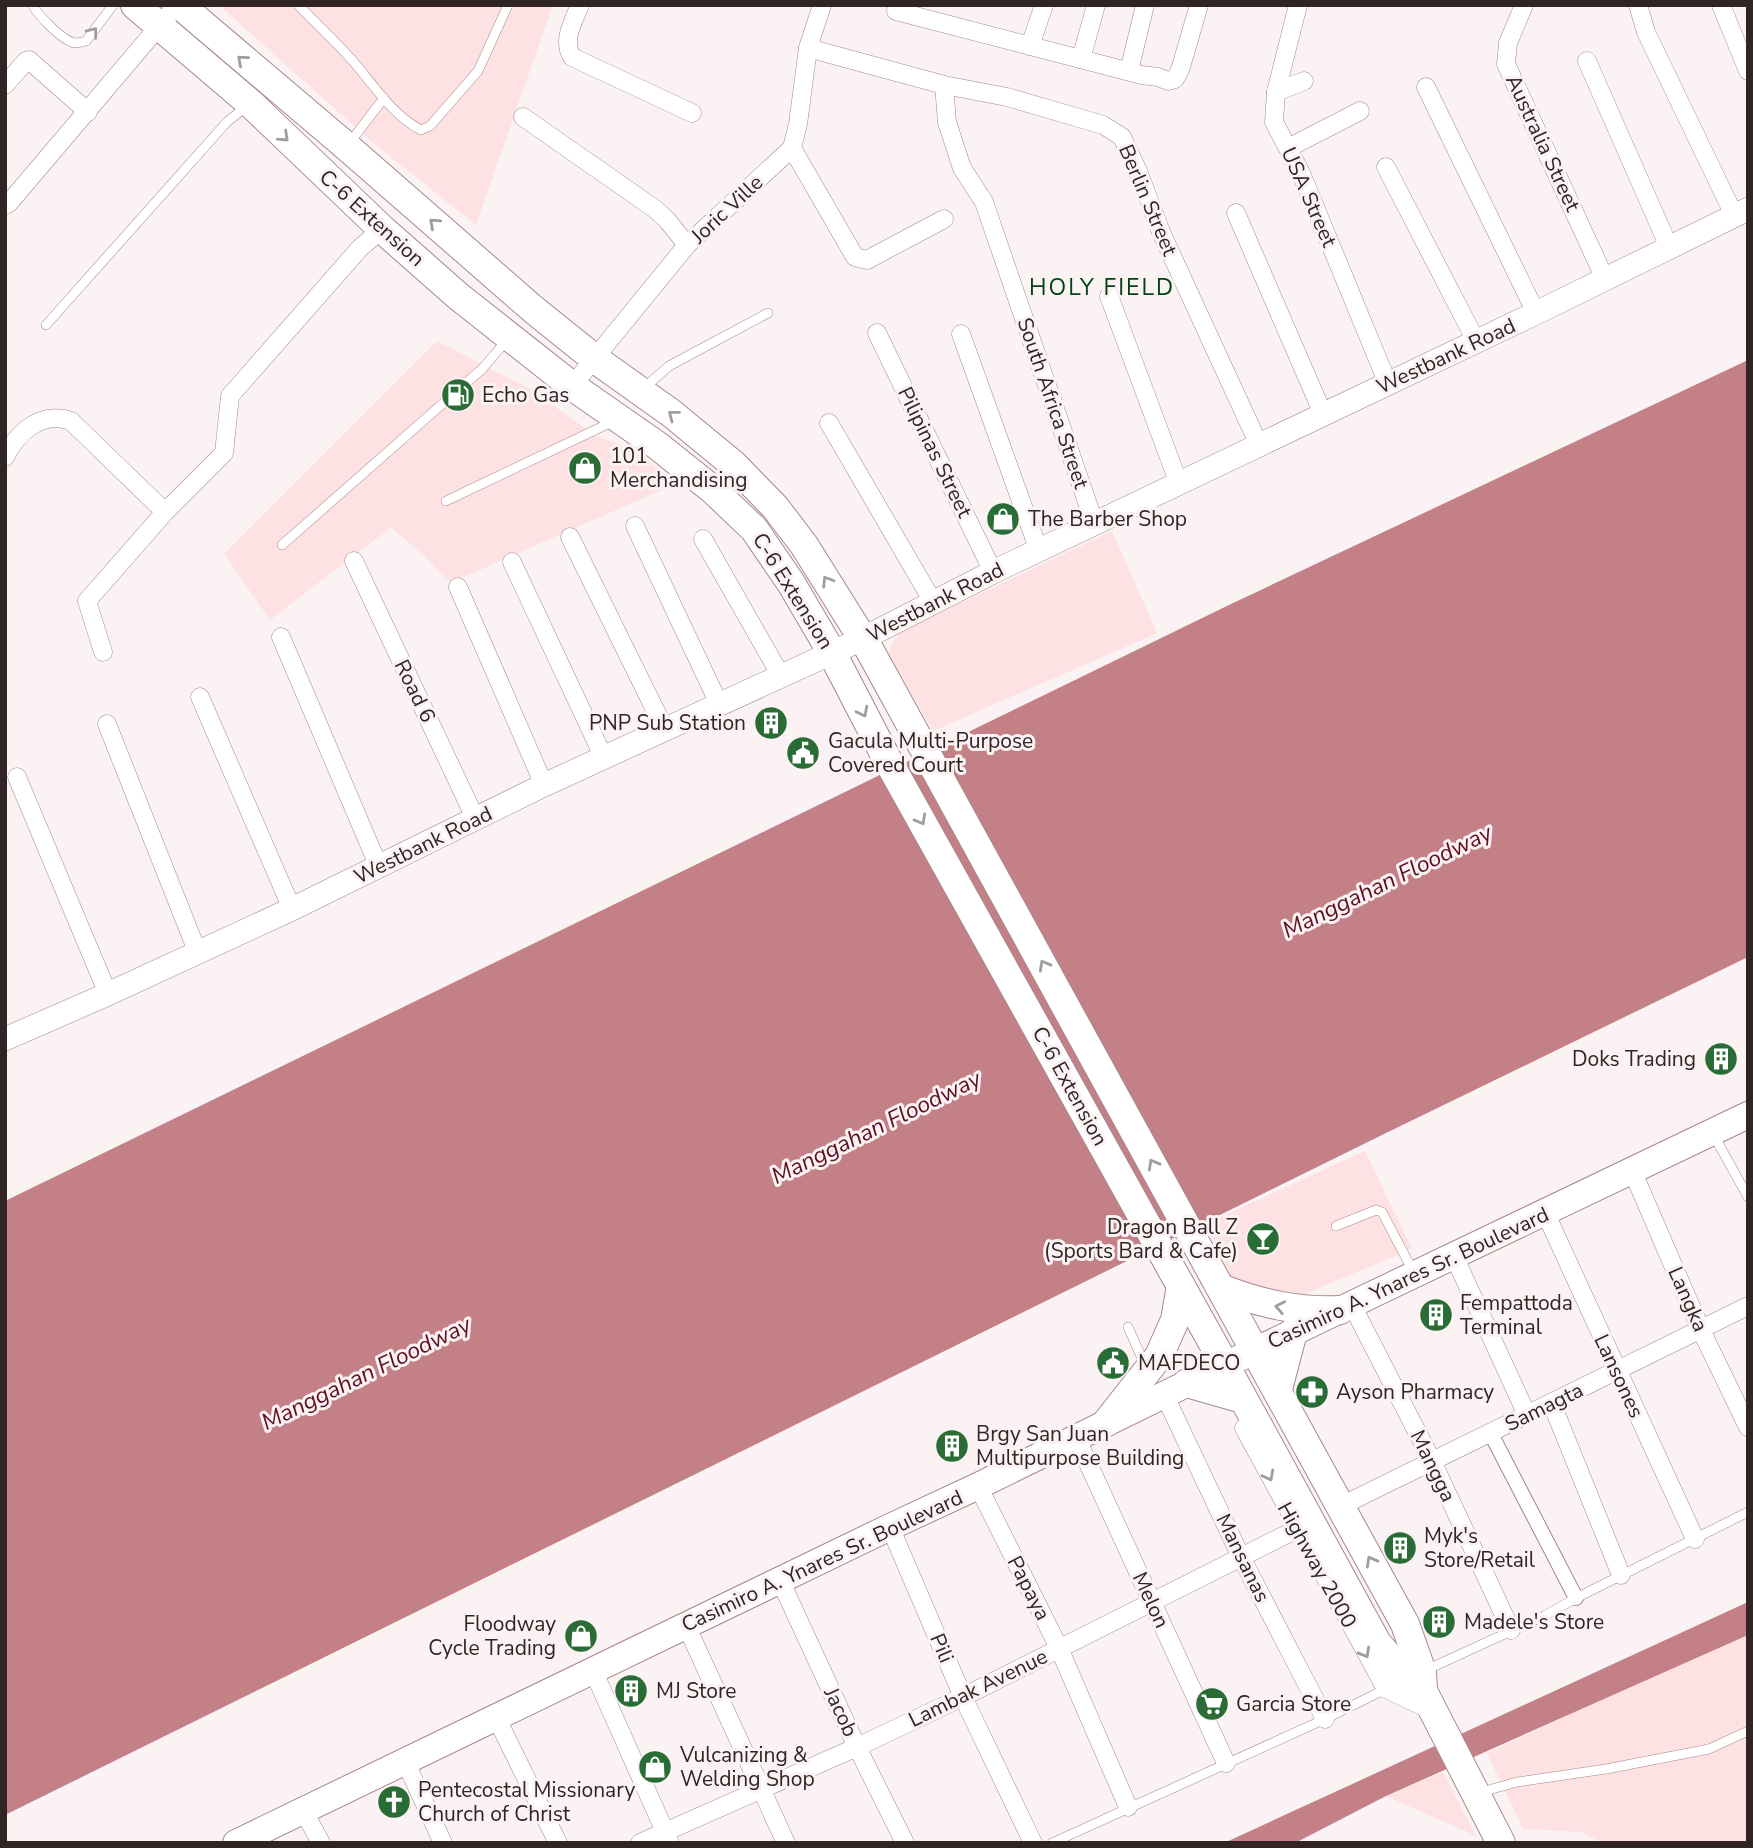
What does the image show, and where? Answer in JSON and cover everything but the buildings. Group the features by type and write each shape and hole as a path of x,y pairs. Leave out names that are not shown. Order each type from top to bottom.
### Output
{"main road":[{"name":"C-6 Extension","path":"135,5 172,12 261,94 382,229 510,338 713,490 754,528 791,583 832,653 888,761 1225,1364"},
{"name":"C-6 Extension","path":"261,94 346,146 484,269 595,359 733,464 775,507 804,545 864,638 1256,1350"},
{"name":"Casimiro A. Ynares Sr. Boulevard","path":"236,1843 978,1486 1225,1364 1748,1115"},
{"path":"1107,1422 1159,1356 1175,1320 1178,1279"},
{"path":"1220,1285 1280,1308 1310,1311 1346,1308"},
{"path":"1278,1389 1293,1332"},
{"name":"Highway 2000","path":"1256,1350 1405,1624 1430,1701 1501,1843"},
{"name":"Highway 2000","path":"1225,1364 1235,1396 1304,1525 1377,1643 1430,1701"},
{"path":"1176,1389 1235,1396"}],"street":[{"path":"579,5 567,41 567,49 572,57 692,113"},
{"path":"822,5 808,48 798,124 792,148 855,257 867,260 944,219"},
{"path":"1030,46 1044,5"},
{"path":"1081,59 1096,5"},
{"path":"1129,71 1145,5"},
{"path":"896,11 1168,81 1175,79 1180,69 1199,5"},
{"name":"USA Street","path":"1298,5 1276,92 1274,121 1301,173 1388,384"},
{"name":"Australia Street","path":"1524,5 1507,44 1506,64 1605,279"},
{"path":"1638,5 1646,32 1741,212"},
{"path":"1721,5 1748,71"},
{"path":"5,205 172,12"},
{"name":"Berlin Street","path":"808,48 944,85 1019,101 1103,125 1122,137 1161,232 1259,445"},
{"path":"5,85 29,60 88,112"},
{"path":"1587,61 1669,247"},
{"path":"1276,92 1304,81"},
{"name":"South Africa Street","path":"944,85 947,122 962,168 984,202 1095,525"},
{"path":"1426,87 1536,313"},
{"path":"1288,148 1360,111"},
{"path":"523,117 655,209 687,246"},
{"name":"Joric Ville","path":"572,386 687,246 792,148"},
{"path":"1386,167 1476,341"},
{"name":"Westbank Road","path":"8,1031 108,995 197,951 292,909 544,785 864,638 993,572 1536,313 1741,212"},
{"path":"1236,213 1323,414"},
{"path":"103,652 87,601 165,512 224,453 230,396 360,248 382,229"},
{"path":"1109,296 1179,484"},
{"name":"Pilipinas Street","path":"877,333 993,572"},
{"path":"961,334 1039,551"},
{"path":"5,457 18,436 36,422 57,418 71,421 165,512"},
{"path":"829,423 933,602"},
{"path":"635,526 719,704"},
{"path":"570,537 665,730"},
{"path":"703,539 781,676"},
{"name":"Road 6","path":"354,561 476,820"},
{"path":"512,562 604,758"},
{"path":"458,587 544,785"},
{"path":"281,637 378,865"},
{"path":"200,697 292,909"},
{"path":"107,724 197,951"},
{"path":"17,777 108,995"},
{"name":"Langka","path":"1632,1170 1701,1330 1748,1427"},
{"name":"Lansones","path":"1545,1212 1695,1539"},
{"path":"1454,1256 1527,1415"},
{"name":"Samagta","path":"1341,1506 1748,1307"},
{"name":"Mangga","path":"1346,1308 1432,1461 1511,1630"},
{"name":"Mansanas","path":"1176,1389 1241,1556 1325,1719"},
{"path":"1552,1404 1621,1575"},
{"path":"1490,1432 1576,1598"},
{"name":"Melon","path":"1076,1437 1226,1763"},
{"name":"Papaya","path":"978,1486 1059,1648 1128,1807"},
{"name":"Lambak Avenue","path":"640,1843 667,1837 760,1790 963,1697 1304,1525"},
{"name":"Highway 2000","path":"1304,1525 1386,1689"},
{"name":"Pili","path":"890,1527 963,1697 1033,1843"},
{"name":"Jacob","path":"780,1580 857,1747 905,1843"},
{"path":"686,1625 786,1843"},
{"path":"593,1670 667,1837"},
{"path":"1386,1689 1430,1701"},
{"path":"496,1717 558,1843"},
{"path":"405,1761 443,1843"},
{"path":"303,1810 321,1843"}],"lane":[{"path":"33,5 33,9 44,21 75,43 86,41 113,5"},
{"path":"302,6 384,99 421,130 430,126 478,71 508,5"},
{"path":"46,325 227,122 261,94"},
{"path":"346,146 384,99"},
{"path":"639,391 669,366 768,313"},
{"path":"282,545 482,369 510,338"},
{"path":"446,501 619,418"},
{"path":"1712,1132 1748,1197"},
{"path":"1336,1226 1376,1210 1382,1212 1414,1275"},
{"path":"1128,1327 1147,1370"},
{"path":"1430,1701 1511,1630 1544,1616 1748,1512"},
{"path":"1052,1843 1386,1689"},
{"path":"1471,1783 1517,1782 1606,1769 1709,1749 1748,1731"}],"shaded area":[{"path":"219,5 553,5 476,225 371,141"},
{"path":"437,341 530,389 596,436 640,452 673,485 450,583 391,527 270,620 224,554"},
{"path":"1112,531 1157,633 933,731 889,655 900,632"},
{"path":"1365,1151 1412,1249 1276,1308 1244,1303 1205,1224"},
{"path":"1748,1635 1748,1843 1603,1843 1581,1832 1523,1829 1487,1753 1677,1664"},
{"path":"1443,1772 1476,1836 1386,1796"}],"water":[{"name":"Manggahan Floodway","path":"1748,360 1748,957 5,1815 5,1201 1231,604"},
{"path":"1748,1602 1748,1635 1386,1796 1295,1843 1224,1843"}],"place":[{"name":"Echo Gas","path":"458,395"},
{"name":"101 Merchandising","path":"585,468"},
{"name":"The Barber Shop","path":"1003,519"},
{"name":"PNP Sub Station","path":"771,723"},
{"name":"Gacula Multi-Purpose Covered Court","path":"803,753"},
{"name":"Doks Trading","path":"1721,1059"},
{"name":"Dragon Ball Z (Sports Bard & Cafe)","path":"1263,1239"},
{"name":"Fempattoda Terminal","path":"1436,1315"},
{"name":"MAFDECO","path":"1113,1363"},
{"name":"Ayson Pharmacy","path":"1312,1392"},
{"name":"Brgy San Juan Multipurpose Building","path":"952,1446"},
{"name":"Myk's Store/Retail","path":"1400,1548"},
{"name":"Madele's Store","path":"1439,1622"},
{"name":"Floodway Cycle Trading","path":"581,1636"},
{"name":"MJ Store","path":"631,1691"},
{"name":"Garcia Store","path":"1212,1704"},
{"name":"Vulcanizing & Welding Shop","path":"655,1767"},
{"name":"Pentecostal Missionary Church of Christ","path":"394,1802"}],"district":[{"name":"HOLY FIELD","path":"1102,287"}]}
